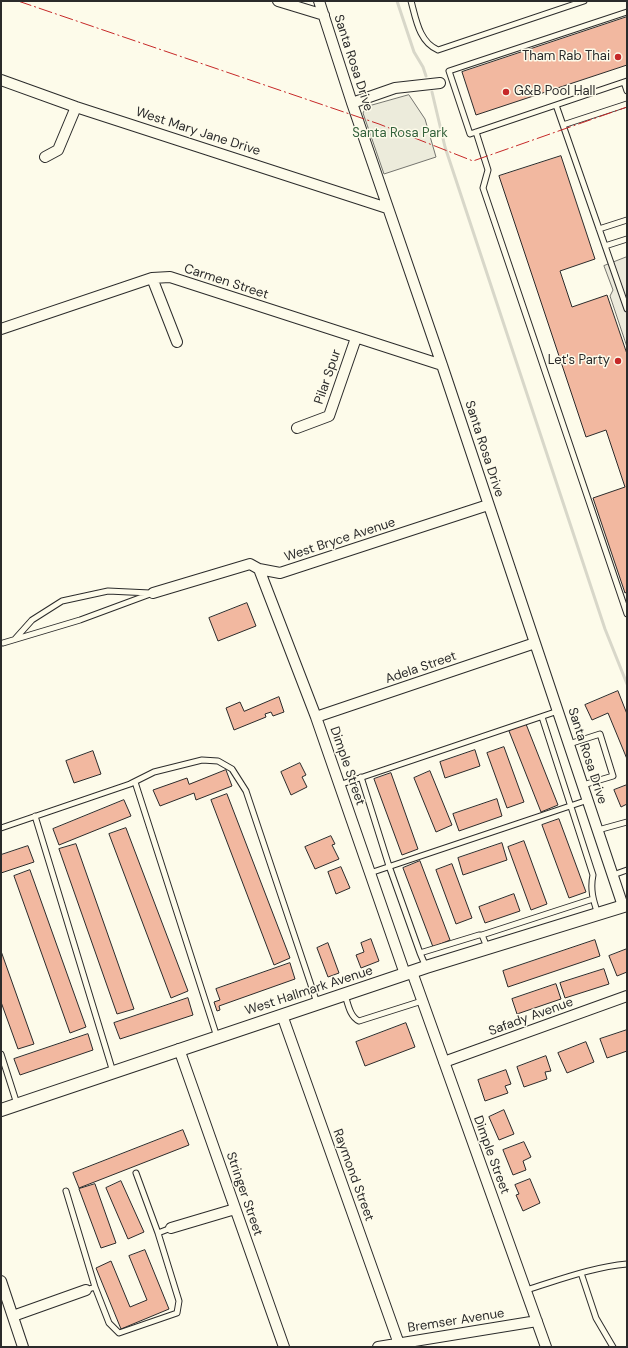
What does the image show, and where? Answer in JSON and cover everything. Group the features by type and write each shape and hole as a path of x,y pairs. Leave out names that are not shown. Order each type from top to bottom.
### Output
{"street":[{"path":"278,1 324,15"},
{"name":"Santa Rosa Drive","path":"319,1 352,103 442,365 613,875 625,905"},
{"name":"West Mary Jane Drive","path":"1,80 388,208"},
{"path":"352,103 396,88 440,83"},
{"path":"45,157 58,150 76,106"},
{"name":"Carmen Street","path":"1,329 152,278 170,277 442,365"},
{"path":"152,278 177,342"},
{"name":"Pilar Spur","path":"297,428 328,416 356,338"},
{"name":"West Bryce Avenue","path":"153,593 250,564 259,569 280,573 488,505"},
{"name":"Dimple Street","path":"259,569 316,717 370,873 408,973 422,1001 546,1347"},
{"name":"Adela Street","path":"316,717 535,643"},
{"name":"West Hallmark Avenue","path":"1,1110 426,967 625,905"},
{"name":"Safady Avenue","path":"444,1062 627,996"},
{"name":"Raymond Street","path":"282,1015 399,1344"},
{"name":"Stringer Street","path":"179,1049 284,1347"},
{"path":"171,1228 236,1209"},
{"path":"1,1280 23,1347"},
{"path":"13,1316 91,1289"},
{"name":"Bremser Avenue","path":"378,1347 537,1321"}],"lane":[{"path":"411,1 423,39 430,47 438,50 584,1"},
{"path":"627,12 449,71 470,134 625,81 627,91"},
{"path":"440,83 452,80"},
{"path":"563,125 627,104"},
{"path":"556,105 627,309"},
{"path":"476,132 488,170 483,188 627,614"},
{"path":"599,229 627,220"},
{"path":"605,246 627,239"},
{"name":"West Bryce Avenue","path":"15,640 32,620 62,601 108,591 153,593"},
{"name":"West Bryce Avenue","path":"4,643 80,620 153,593"},
{"path":"339,785 558,711"},
{"path":"542,717 593,875 591,884 593,899 598,914"},
{"path":"569,744 600,734 613,776 583,785"},
{"path":"1,828 134,782 154,772 202,760 218,761 232,769 246,791 318,1003"},
{"path":"361,777 389,866 426,967"},
{"path":"134,782 217,1037"},
{"path":"370,873 588,800"},
{"path":"35,816 113,1072"},
{"path":"598,830 627,822"},
{"path":"613,875 627,870"},
{"path":"420,953 482,935 593,899"},
{"path":"482,935 487,948"},
{"path":"344,994 351,1014 359,1021 422,1001"},
{"path":"1,1054 17,1104"},
{"path":"66,1191 91,1289 109,1323 119,1333 177,1313 179,1301 158,1233 136,1173"},
{"path":"158,1233 171,1228"},
{"path":"526,1290 581,1273 627,1264"},
{"path":"581,1273 596,1318 613,1347"}],"green space":[{"name":"Santa Rosa Park","path":"409,95 425,119 436,157 384,174 363,113 366,107"}],"shaded area":[{"path":"627,257 627,347 610,296 613,290 604,266"}],"building":[{"path":"627,17 627,65 476,115 462,72"},
{"path":"561,156 595,259 560,271 572,307 607,295 627,354 627,592 625,593 593,498 625,487 606,430 586,437 499,176"},
{"path":"247,603 256,626 218,641 209,618"},
{"path":"618,691 627,714 627,759 608,713 592,720 585,705"},
{"path":"279,697 284,712 273,716 271,712 265,714 266,717 234,730 226,708 240,702 244,711"},
{"path":"526,724 558,805 541,812 509,731"},
{"path":"504,747 524,802 507,808 487,753"},
{"path":"475,750 480,766 445,778 440,762"},
{"path":"93,751 101,774 74,783 66,761"},
{"path":"300,763 306,775 302,777 307,787 291,795 281,772"},
{"path":"226,770 232,786 196,800 194,793 160,806 153,790 187,778 189,784"},
{"path":"430,771 452,825 436,832 414,778"},
{"path":"391,773 418,849 402,855 374,779"},
{"path":"627,785 627,804 621,807 614,790"},
{"path":"227,794 290,958 274,965 211,800"},
{"path":"497,799 502,816 459,831 453,814"},
{"path":"124,800 131,816 59,845 53,829"},
{"path":"559,819 586,892 569,898 542,825"},
{"path":"126,828 188,991 171,998 109,834"},
{"path":"331,836 335,844 332,845 339,859 315,869 305,847"},
{"path":"524,841 547,904 531,910 508,847"},
{"path":"502,843 507,860 463,875 458,858"},
{"path":"76,844 134,1009 117,1014 59,849"},
{"path":"28,846 34,862 1,873 1,855"},
{"path":"420,861 450,940 433,947 403,868"},
{"path":"452,864 472,918 456,924 436,870"},
{"path":"341,867 350,888 336,894 328,872"},
{"path":"30,870 86,1027 70,1033 14,876"},
{"path":"514,894 520,911 485,923 479,907"},
{"path":"371,939 379,961 361,968 356,955 364,952 361,943"},
{"path":"595,940 600,956 508,987 503,971"},
{"path":"328,943 339,973 328,977 317,948"},
{"path":"627,949 627,972 617,976 609,956"},
{"path":"1,951 34,1044 18,1049 1,1002"},
{"path":"290,963 295,979 219,1006 220,1010 217,1011 214,1002 220,1000 216,989"},
{"path":"604,969 609,984 565,998 560,983"},
{"path":"556,984 561,999 517,1014 512,999"},
{"path":"188,998 193,1015 120,1039 114,1023"},
{"path":"406,1023 415,1047 365,1066 356,1042"},
{"path":"627,1030 627,1051 607,1058 600,1039"},
{"path":"88,1034 93,1050 20,1075 14,1059"},
{"path":"586,1042 594,1062 567,1073 558,1053"},
{"path":"546,1056 551,1071 545,1072 547,1079 524,1087 517,1067"},
{"path":"506,1070 511,1084 505,1086 508,1093 485,1101 478,1080"},
{"path":"504,1110 514,1134 499,1140 489,1117"},
{"path":"183,1130 189,1145 79,1188 73,1173"},
{"path":"524,1142 531,1157 523,1161 526,1170 513,1175 503,1150"},
{"path":"530,1179 540,1203 523,1211 516,1195 519,1194 515,1185"},
{"path":"121,1181 144,1232 128,1239 106,1188"},
{"path":"95,1184 116,1243 101,1248 79,1189"},
{"path":"145,1250 169,1309 121,1329 96,1268 111,1261 130,1307 147,1300 129,1256"}],"waterway":[{"path":"397,1 414,52 423,67 426,76"},
{"path":"432,92 445,147 605,629 627,684"}],"power":[{"path":"18,1 379,124 473,161 627,107"}],"place":[{"name":"Tham Rab Thai","path":"618,57"},
{"name":"G&B Pool Hall","path":"506,92"},
{"name":"Let's Party","path":"618,361"}]}
